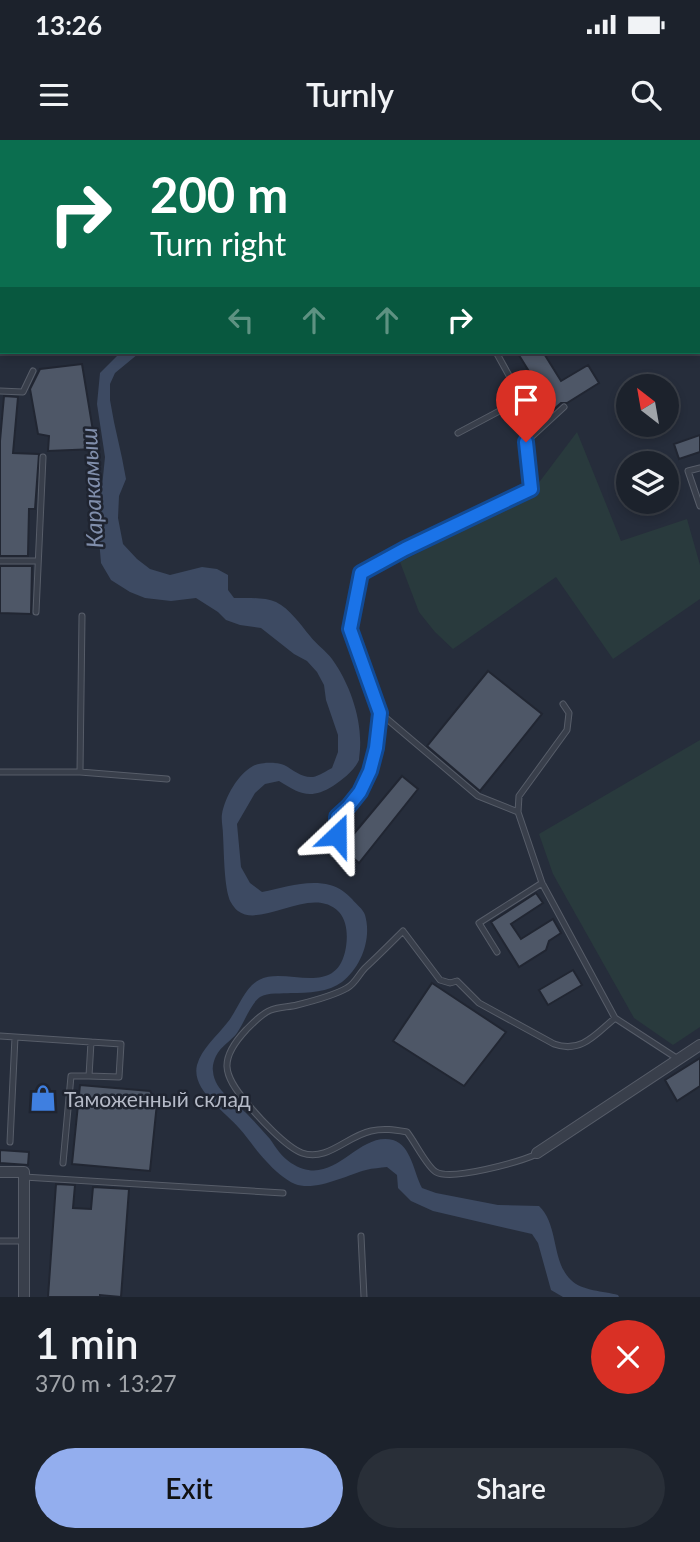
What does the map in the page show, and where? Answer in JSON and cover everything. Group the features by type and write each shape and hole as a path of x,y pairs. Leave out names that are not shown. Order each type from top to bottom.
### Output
{"street":[{"path":"537,1153 700,1045"},
{"path":"0,1172 24,1172 24,1297"}],"lane":[{"path":"458,433 522,399 497,354"},
{"path":"0,391 23,392 33,371"},
{"path":"333,855 332,844 337,835 337,817 360,792 370,771 380,713 350,629 361,573 531,489 526,442 564,407"},
{"path":"36,612 43,457"},
{"path":"700,468 688,471 700,506"},
{"path":"0,561 38,561"},
{"path":"80,772 82,616"},
{"path":"563,704 569,713 567,730 519,796 518,813 542,883 615,1018 678,1059"},
{"path":"380,713 478,796 518,813"},
{"path":"0,772 80,772 167,779"},
{"path":"497,952 479,923 542,883"},
{"path":"537,1153 523,1160 456,1175 437,1173 427,1164 407,1132 388,1128 351,1138 317,1156 301,1153 286,1143 239,1094 228,1076 227,1059 236,1041 270,1010 296,1005 350,987 363,970 403,931 440,980 450,983 457,981 479,1003 554,1044 563,1047 577,1046 589,1040 615,1018"},
{"path":"0,1036 121,1044 119,1077 71,1076 63,1163"},
{"path":"10,1142 15,1037"},
{"path":"89,1076 91,1042"},
{"path":"24,1177 282,1193"},
{"path":"361,1236 364,1297"},
{"path":"0,1241 24,1241"}],"shaded area":[{"path":"577,432 621,541 687,519 700,565 700,599 613,659 556,577 453,649 419,612 400,562 528,497"},
{"path":"700,740 700,1027 673,1045 634,1018 553,874 539,834"}],"water":[{"path":"119,354 138,354 115,373 110,384 110,400 126,479 119,496 118,518 123,544 150,569 170,575 202,567 217,569 228,575 228,590 234,598 266,599 286,609 330,656 354,702 359,726 359,760 344,778 325,790 311,794 299,792 279,781 265,784 255,793 237,824 241,867 250,883 262,892 321,883 345,892 365,915 367,933 363,952 355,969 337,985 325,990 267,994 260,997 237,1033 216,1056 213,1069 217,1084 226,1096 257,1124 285,1158 306,1170 320,1170 332,1166 368,1144 393,1140 408,1153 422,1188 498,1205 539,1206 550,1223 560,1263 571,1280 581,1286 619,1297 563,1297 551,1290 538,1243 532,1234 433,1211 411,1201 398,1188 397,1175 387,1167 366,1170 312,1186 291,1182 262,1157 239,1128 210,1100 199,1083 197,1065 202,1053 254,984 270,977 308,978 331,974 339,966 345,952 346,926 339,912 328,905 302,904 260,915 248,915 235,909 226,884 222,819 229,793 247,770 256,765 273,763 284,765 305,776 318,776 332,768 338,752 338,735 326,700 324,685 317,672 307,661 261,628 226,620 196,598 171,601 145,598 111,580 101,563 98,527 105,457 97,404 100,373"}],"building":[{"path":"518,354 544,354 561,381 588,365 599,383 553,410"},
{"path":"82,364 96,449 48,451 49,436 38,434 30,389 40,369"},
{"path":"4,396 18,397 13,453 39,454 35,509 29,509 28,556 0,556 0,441"},
{"path":"700,435 700,452 679,459 679,451 676,451 674,444"},
{"path":"0,566 32,566 31,614 0,613"},
{"path":"488,671 542,714 480,791 427,746"},
{"path":"402,776 418,789 359,863 342,848"},
{"path":"536,893 543,903 511,924 521,939 553,919 561,933 549,941 546,950 519,967 491,922"},
{"path":"573,970 582,985 548,1005 539,990"},
{"path":"432,983 506,1032 464,1086 393,1041"},
{"path":"700,1058 700,1086 677,1101 665,1080"},
{"path":"80,1085 150,1091 157,1103 150,1171 72,1164"},
{"path":"0,1150 29,1152 28,1165 0,1163"},
{"path":"56,1184 75,1185 73,1208 91,1209 93,1187 129,1189 121,1297 48,1297"}],"place":[{"name":"Таможенный склад","path":"43,1098"}],"route":[{"path":"337,835 337,817 360,792 370,771 380,713 350,629 361,573 531,489 526,442"}],"water label":[{"name":"Каракамыш","path":"91,488"}]}
